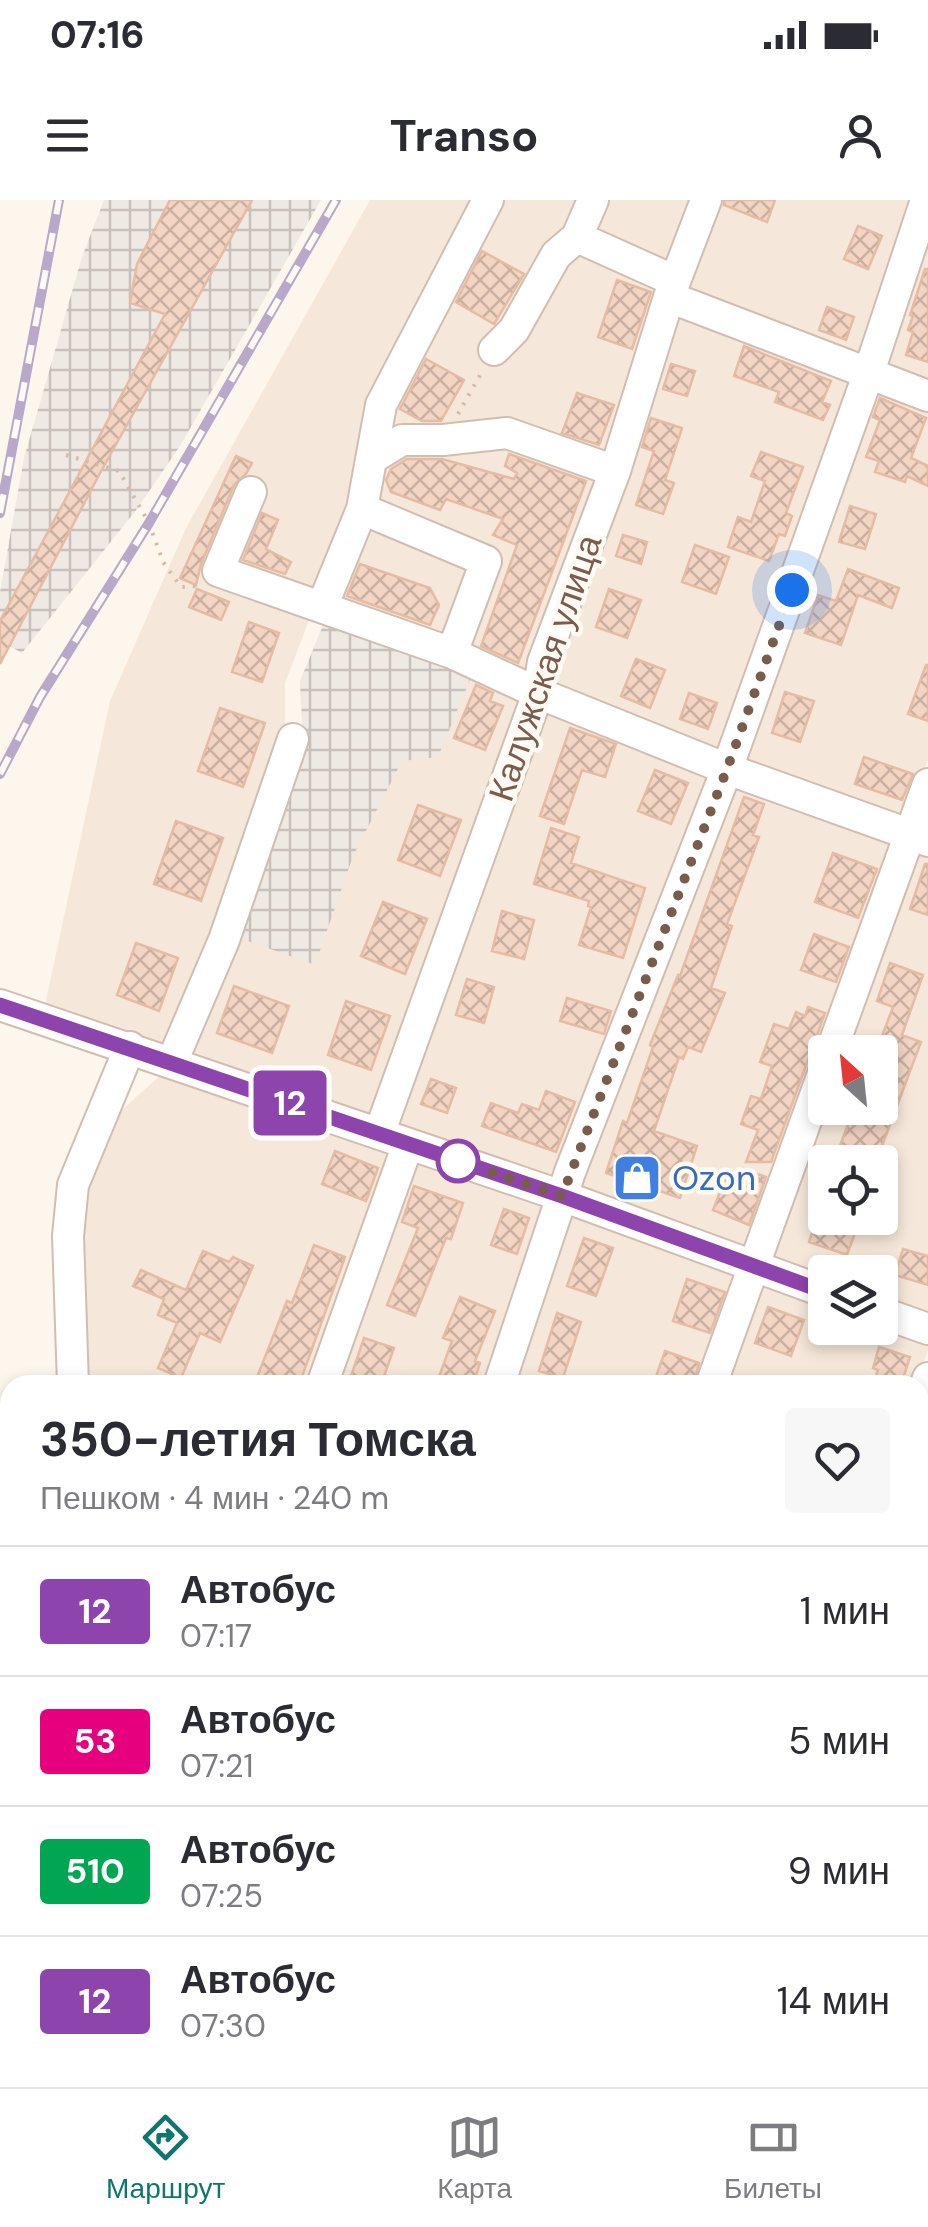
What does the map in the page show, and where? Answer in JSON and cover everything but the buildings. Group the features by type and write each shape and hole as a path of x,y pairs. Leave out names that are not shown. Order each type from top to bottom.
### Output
{"street":[{"path":"322,607 362,509 381,405 488,200"},
{"path":"494,350 514,330 556,255 577,238 593,200"},
{"name":"Калужская улица","path":"325,1375 394,1139 538,693 543,662 615,471 672,289 706,200"},
{"path":"502,1375 562,1196 727,769 868,375 926,200"},
{"path":"577,238 672,289 868,375 928,396"},
{"path":"371,459 402,440 507,433 615,471"},
{"path":"251,492 218,571 452,653 538,693 727,769 919,838"},
{"path":"362,509 486,562 452,653"},
{"path":"172,1062 224,940 293,740"},
{"path":"838,1035 919,838 928,784"},
{"path":"0,1005 562,1196 808,1286"},
{"path":"73,1375 68,1236 73,1185 130,1048"},
{"path":"715,1375 808,1115"},
{"path":"898,1318 928,1329"}],"path":[{"path":"443,440 494,350"},
{"path":"66,455 120,471 149,523 163,562 181,587 194,589 218,571"}],"shaded area":[{"path":"104,200 321,200 180,446 137,509 22,653 0,641 0,592 24,458 82,257"},
{"path":"370,200 478,200 285,683 285,726 222,927 171,1049 45,1005 110,701 186,528"},
{"path":"498,200 697,200 533,661 377,1123 184,1054 303,739 300,681 369,511 389,407"},
{"path":"714,200 917,200 864,362 679,292"},
{"path":"928,221 928,388 877,371"},
{"path":"673,310 856,378 720,757 560,693 550,665"},
{"path":"875,385 928,403 928,760 905,823 737,765"},
{"path":"325,621 471,677 438,757 402,761 353,856 315,965 234,936 303,739 300,681"},
{"path":"541,705 717,773 562,1182 390,1124"},
{"path":"730,781 898,840 828,1035 808,1035 808,1090 749,1254 575,1189"},
{"path":"914,846 928,851 928,1317 898,1306 898,1255 808,1255 808,1275 765,1259 808,1151 808,1235 898,1235 898,1145 810,1145 818,1125 898,1125 898,1035 845,1035"},
{"path":"163,1073 378,1145 393,1165 319,1375 78,1375 82,1184 113,1118"},
{"path":"414,1157 551,1202 493,1375 335,1375"},
{"path":"568,1208 743,1274 707,1375 512,1375"},
{"path":"757,1280 808,1298 808,1345 898,1345 898,1333 928,1341 919,1375 724,1375"}],"railway":[{"path":"0,513 59,200"},
{"path":"0,774 40,697 149,523 336,200"}],"bus line":[{"name":"12","path":"0,1005 562,1196 808,1286"}],"place":[{"name":"Ozon","path":"637,1178"}],"route":[{"path":"458,1161 562,1196 792,590"}]}
